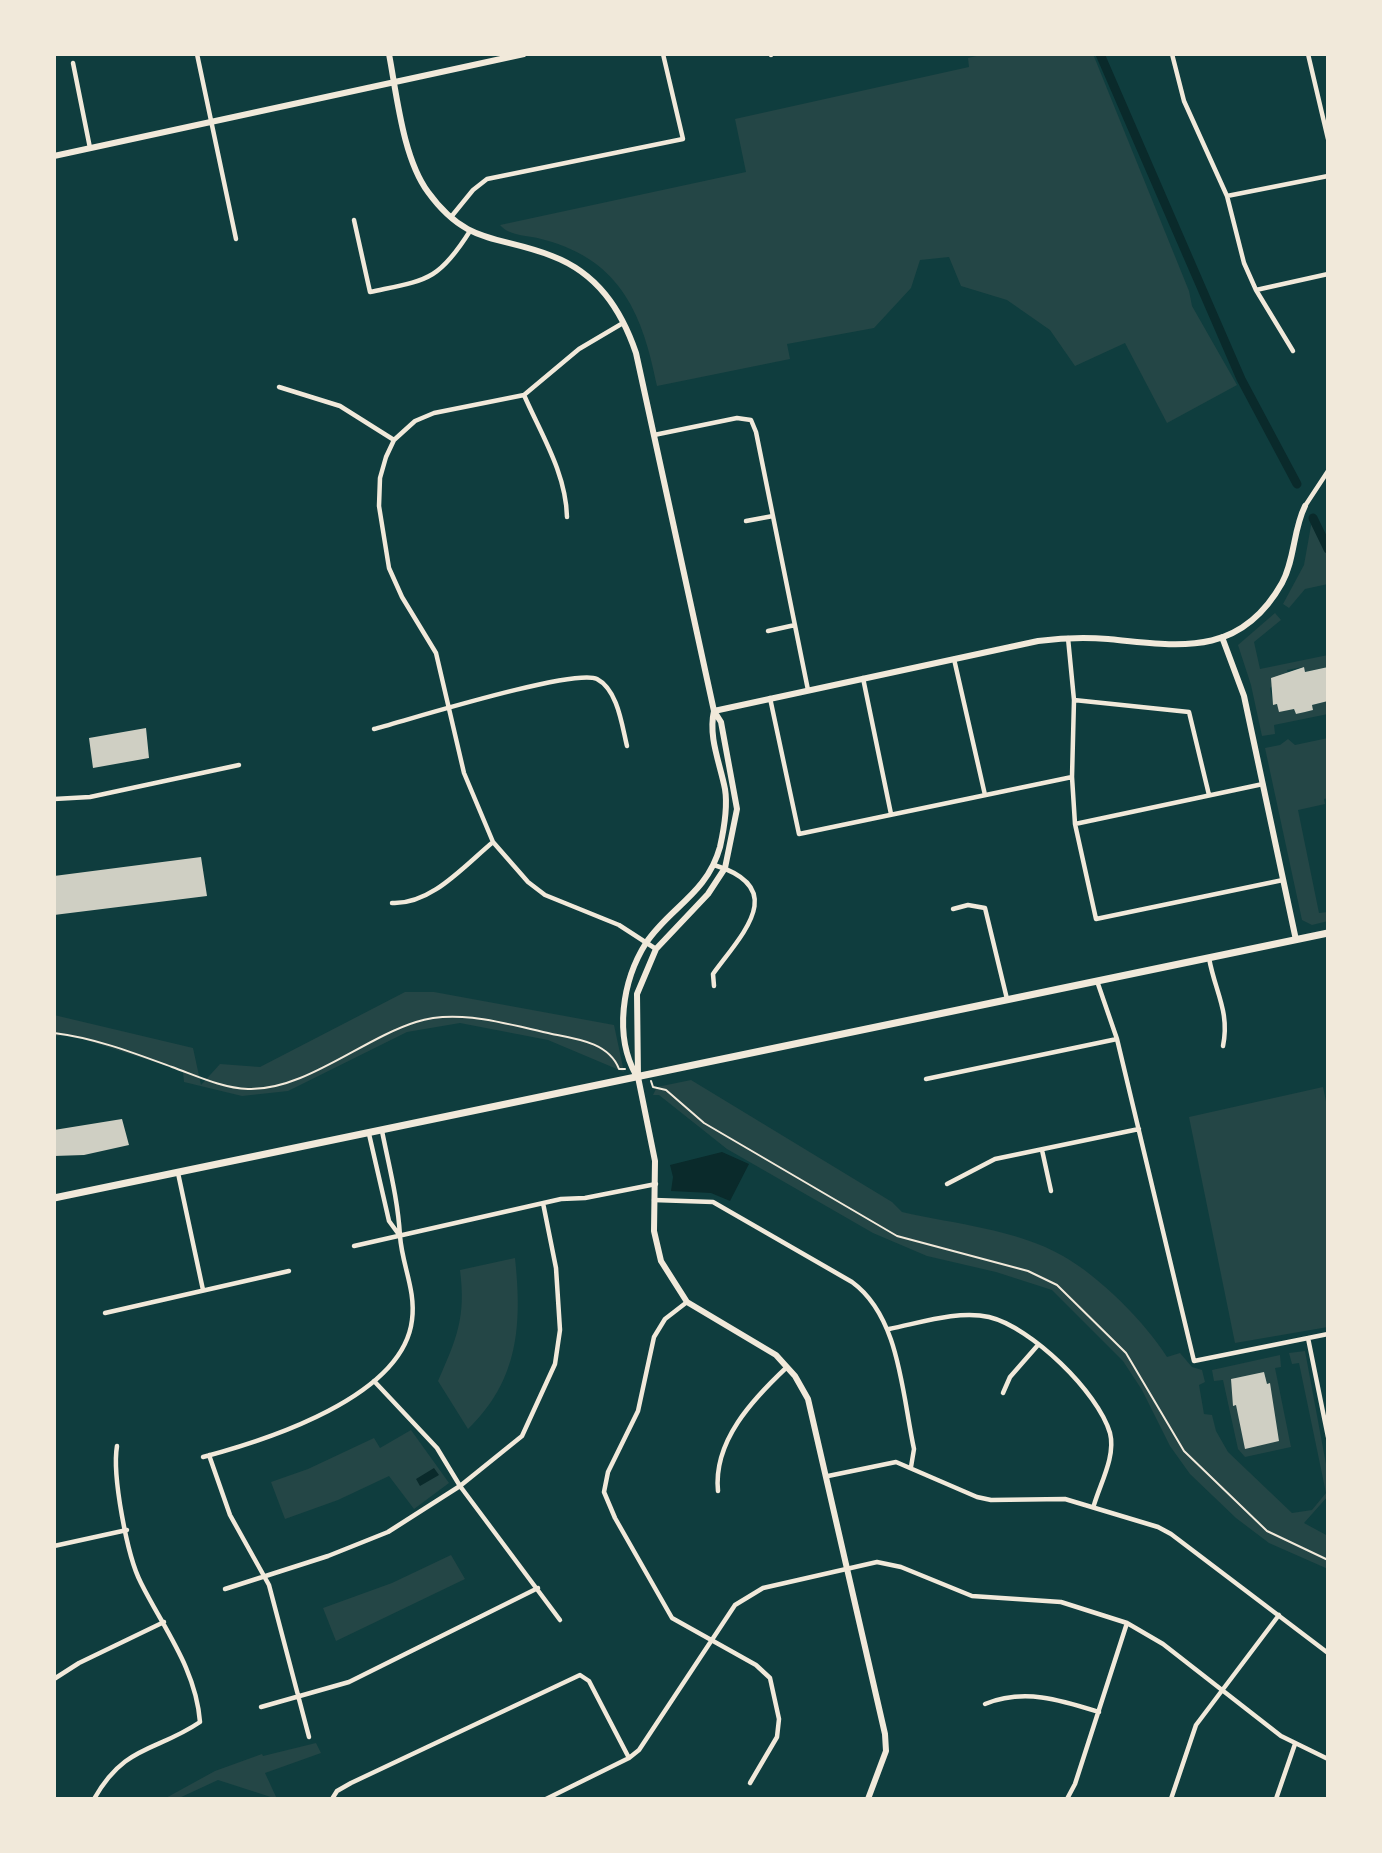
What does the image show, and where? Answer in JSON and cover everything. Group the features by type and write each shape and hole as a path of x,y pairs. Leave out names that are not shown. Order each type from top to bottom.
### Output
{"main road":[{"path":"54,1198 1328,933"}],"street":[{"path":"197,54 236,239"},
{"path":"389,54 412,163 426,190 470,231 567,263 586,274 607,294 624,322 636,353 714,710 721,723 737,809 725,868 708,894 656,949 637,993 638,1077 657,1184 654,1231 660,1261 687,1302 776,1355 802,1386 812,1410 885,1734 886,1751 868,1799"},
{"path":"54,156 524,54"},
{"path":"452,217 473,190 487,179 683,139 663,54"},
{"path":"1171,54 1184,101 1227,196 1237,242 1256,290 1293,351"},
{"path":"1308,54 1328,139"},
{"path":"73,63 90,148"},
{"path":"1227,196 1328,176"},
{"path":"354,220 370,292 428,279 450,262 470,231"},
{"path":"1256,290 1328,274"},
{"path":"624,322 579,349 524,395 420,419 394,440 380,478 379,506 389,568 402,597 436,653 464,772 493,842 528,882 545,895 619,925 656,949"},
{"path":"279,387 340,407 394,440"},
{"path":"524,395 558,468 566,502 566,517"},
{"path":"654,435 737,418 751,421 808,690"},
{"path":"714,710 954,658 1068,638 1175,646 1199,644 1222,637 1248,623 1271,600 1283,581 1305,506 1318,482 1328,471"},
{"path":"746,521 773,516"},
{"path":"768,631 795,625"},
{"path":"1222,637 1244,696 1296,940"},
{"path":"1068,638 1074,700 1072,776 1075,824 1096,919 1283,880"},
{"path":"954,658 985,795"},
{"path":"374,729 568,678 596,678 612,694 627,746"},
{"path":"863,678 891,814"},
{"path":"770,698 799,834 1072,776"},
{"path":"1074,700 1189,712 1209,795"},
{"path":"638,1077 627,1058 623,1039 626,992 646,943 699,889 714,865 726,809 725,791 711,725 714,710"},
{"path":"54,799 90,797 239,765"},
{"path":"1075,824 1263,784"},
{"path":"391,903 410,904 426,896 493,842"},
{"path":"714,865 743,876 753,892 754,917 713,974 714,986"},
{"path":"953,908 968,905 985,908 1007,1000"},
{"path":"1209,958 1214,985 1227,1017 1223,1046"},
{"path":"1097,981 1117,1039 1194,1361 1328,1334"},
{"path":"926,1079 1117,1039"},
{"path":"947,1184 995,1159 1139,1129"},
{"path":"309,1737 265,1576 230,1515 206,1456 271,1436 303,1422 355,1395 398,1357 412,1323 413,1295 400,1236 401,1215 382,1131"},
{"path":"369,1134 389,1221 400,1236"},
{"path":"1042,1150 1051,1191"},
{"path":"178,1173 203,1290"},
{"path":"354,1246 543,1203 657,1184"},
{"path":"654,1200 699,1199 722,1206 863,1290 878,1307 889,1329 914,1449 911,1467"},
{"path":"225,1589 333,1554 388,1532 460,1486 522,1436 555,1364 559,1305 543,1203"},
{"path":"105,1312 289,1271"},
{"path":"687,1302 665,1319 654,1338 638,1410 608,1472 604,1492 615,1518 672,1618 756,1665 770,1678 779,1720 777,1737 750,1783"},
{"path":"889,1329 958,1316 988,1317 1014,1327 1038,1345 1078,1381 1110,1434 1111,1452 1094,1505"},
{"path":"1308,1338 1328,1437"},
{"path":"1003,1393 1010,1377 1038,1345"},
{"path":"718,1491 719,1465 740,1418 758,1394 788,1367"},
{"path":"374,1381 437,1448 460,1486 560,1620"},
{"path":"94,1799 119,1764 137,1752 200,1722 187,1667 140,1581 115,1472 117,1446"},
{"path":"828,1476 896,1462 977,1497 991,1500 1065,1499 1094,1505 1171,1534 1328,1653"},
{"path":"54,1546 127,1530"},
{"path":"546,1799 629,1758 651,1732 731,1609 747,1596 773,1585 877,1562 890,1563 972,1596 1061,1602 1128,1623 1163,1644 1294,1744 1328,1759"},
{"path":"261,1707 349,1682 538,1588"},
{"path":"1171,1799 1196,1725 1279,1615"},
{"path":"54,1679 79,1663 164,1622"},
{"path":"1067,1799 1075,1784 1128,1623"},
{"path":"332,1797 351,1783 559,1682 580,1675 585,1676 629,1758"},
{"path":"985,1704 1015,1696 1049,1697 1099,1712"},
{"path":"1276,1799 1294,1744"}],"path":[{"path":"54,1033 113,1047 218,1084 251,1089 288,1083 392,1031 435,1019 500,1023 590,1043 613,1055 620,1070"},
{"path":"652,1087 666,1090 704,1123 897,1236 1027,1271 1057,1285 1125,1353 1141,1374 1184,1451 1267,1531 1328,1560"}],"shaded area":[{"path":"985,54 1093,54 1189,291 1192,306 1237,385 1167,423 1125,343 1075,366 1050,330 1007,300 961,286 949,257 920,260 911,288 874,328 787,344 790,359 657,386 636,315 611,277 571,249 539,238 515,234 500,225 746,172 735,119 969,67 968,58"},
{"path":"1312,520 1328,555 1328,584 1305,589 1289,608 1283,604 1304,565"},
{"path":"1275,613 1281,620 1254,642 1260,669 1328,655 1328,667 1305,672 1303,667 1287,670 1288,675 1270,688 1273,704 1294,709 1296,714 1313,710 1312,705 1328,701 1328,714 1274,725 1275,734 1262,736 1251,685 1238,645"},
{"path":"1328,738 1328,798 1324,799 1325,804 1298,810 1319,913 1328,912 1328,921 1312,925 1302,920 1265,748 1280,745 1288,739 1295,745"},
{"path":"405,992 434,992 614,1025 624,1072 548,1040 460,1023 407,1032 288,1091 242,1096 184,1082 183,1071 70,1035 54,1036 54,1015 193,1048 201,1085 220,1064 260,1067"},
{"path":"691,1080 892,1202 902,1212 1025,1239 1077,1265 1121,1301 1147,1329 1167,1357 1180,1353 1192,1367 1202,1370 1205,1382 1199,1385 1204,1414 1212,1415 1216,1431 1228,1452 1292,1513 1312,1510 1326,1493 1299,1363 1292,1364 1289,1353 1305,1351 1328,1475 1328,1496 1304,1523 1328,1536 1328,1569 1269,1543 1236,1518 1190,1474 1170,1446 1142,1390 1123,1361 1052,1290 996,1272 927,1256 873,1233 727,1149 659,1095 653,1095 657,1087"},
{"path":"1323,1087 1328,1111 1328,1327 1235,1343 1189,1117"},
{"path":"722,1152 749,1164 730,1201 711,1193 671,1191 673,1177 670,1165"},
{"path":"515,1258 518,1306 513,1350 498,1391 468,1429 438,1381 461,1314 460,1270"},
{"path":"1280,1355 1281,1367 1275,1368 1291,1447 1245,1457 1238,1449 1223,1380 1214,1381 1212,1370"},
{"path":"411,1430 449,1483 414,1509 389,1476 338,1500 285,1519 271,1482 308,1469 374,1438 380,1448"},
{"path":"434,1468 439,1475 420,1486 416,1479"},
{"path":"451,1555 465,1579 336,1641 323,1608 392,1583"},
{"path":"316,1743 321,1753 265,1773 277,1799 218,1780 177,1799 164,1799 215,1771 262,1754 263,1756"}],"building":[{"path":"1304,667 1305,672 1328,667 1328,701 1312,705 1313,710 1305,712 1296,714 1294,709 1279,712 1277,704 1273,705 1271,678"},
{"path":"146,728 149,758 93,768 89,738"},
{"path":"201,857 207,896 54,915 54,876"},
{"path":"122,1119 129,1145 84,1155 54,1156 54,1130"},
{"path":"1264,1372 1267,1384 1270,1383 1279,1441 1245,1449 1236,1405 1233,1406 1231,1379"}],"waterway":[{"path":"1100,54 1241,379 1297,484"},
{"path":"1313,518 1328,549"}]}
